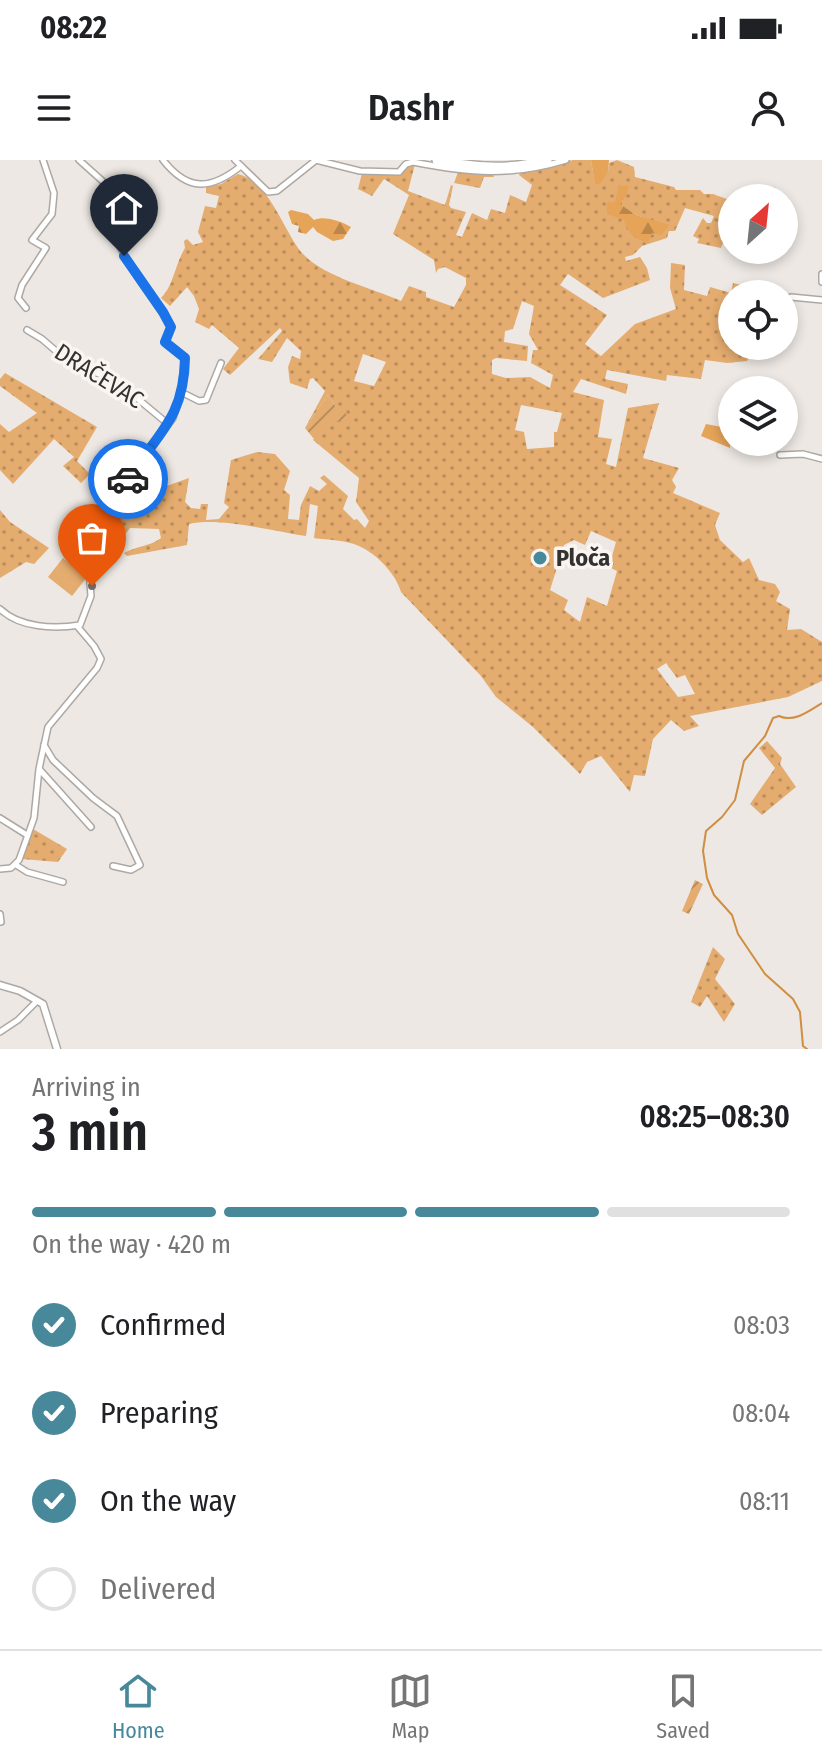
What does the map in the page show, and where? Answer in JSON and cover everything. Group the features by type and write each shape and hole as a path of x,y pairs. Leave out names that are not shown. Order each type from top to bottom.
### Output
{"highway":[{"path":"437,160 474,167 522,165 547,160"}],"street":[{"path":"26,308 18,298 22,285 46,248 32,240 52,214 54,193 43,160"},
{"name":"DRAČEVAC","path":"79,160 126,202 128,208 117,232 118,241 124,256 171,327 165,342 185,358 178,408 131,473 103,522 89,570 91,596 79,625"},
{"path":"163,160 176,176 200,185 225,179 241,166"},
{"path":"235,160 268,192 277,191 316,160 360,171 390,173 399,172 406,164 413,162 463,172 492,173 522,171 566,160"},
{"path":"822,274 822,282"},
{"path":"798,298 822,300"},
{"name":"DRAČEVAC","path":"27,330 63,357 120,384 168,424"},
{"path":"181,392 199,401 206,400 221,363"},
{"path":"798,454 822,459"},
{"path":"0,609 11,620 22,624 79,625 101,659 48,727 39,769 34,818 16,865"},
{"path":"44,744 53,760 117,816 140,865 131,870 113,866"},
{"path":"39,769 91,827"},
{"path":"0,818 27,835"},
{"path":"0,869 16,865 27,872 63,882"},
{"path":"0,914 1,922"},
{"path":"0,985 20,991 43,1004 57,1049"},
{"path":"0,1032 37,1001"}],"shaded area":[{"path":"573,160 591,160 595,184 608,172 609,163 617,160 634,167 635,177 676,190 700,190 704,194 718,196 718,247 697,243 699,239 693,236 703,218 711,223 714,216 685,208 675,231 669,231 667,238 642,246 633,255 625,257 626,261 640,257 650,280 603,298 568,274 560,285 607,315 585,344 601,356 635,324 676,309 670,288 671,263 685,265 684,290 707,296 710,287 718,289 718,360 747,361 727,363 705,360 701,379 667,375 666,381 607,370 605,379 628,384 626,394 581,379 573,392 604,400 598,437 612,439 606,464 616,467 628,408 659,403 643,458 679,468 672,480 676,487 673,493 720,513 715,525 720,540 743,562 749,558 759,580 775,584 780,592 776,601 790,609 787,630 801,629 822,642 822,681 788,697 690,716 699,726 684,731 671,720 653,739 645,776 634,775 630,792 601,756 587,762 580,774 533,727 496,697 481,676 401,592 385,565 372,554 348,542 314,538 318,506 310,504 306,536 231,523 201,522 189,524 187,545 127,556 124,553 161,538 159,529 130,528 118,544 105,529 105,523 124,497 189,478 185,502 191,508 200,509 201,504 208,504 206,520 219,519 229,507 224,503 231,460 257,452 275,454 290,471 284,490 290,495 288,519 299,520 301,505 310,486 319,491 327,484 320,478 324,475 348,496 343,509 365,528 369,521 356,502 359,478 313,440 336,407 328,395 305,428 325,391 313,378 307,389 290,383 288,367 292,356 300,359 301,351 287,338 272,362 258,359 282,331 280,328 230,375 223,369 239,348 212,325 209,329 195,322 199,309 187,287 170,306 161,298 169,287 185,248 184,241 187,239 193,245 203,242 198,232 205,206 216,208 219,196 206,193 206,187 221,184 238,174 249,179 268,198 304,255 324,270 401,301 409,286 426,292 426,297 454,307 466,285 466,278 445,267 436,273 434,260 393,234 409,195 384,179 372,196 358,189 362,173 399,174 408,165 415,164 408,191 445,205 453,186 449,205 466,212 456,235 462,237 472,213 487,220 491,209 505,213 510,195 526,202 532,185 519,175","holes":["615,201 636,215 669,226 652,233 624,220 607,203","522,301 534,306 529,334 538,350 533,350 531,363 553,375 550,388 530,377 506,378 492,374 492,360 496,358 527,361 528,346 504,342 505,331 513,329","363,354 386,362 374,386 354,381","521,405 562,413 557,432 554,432 554,447 527,449 524,432 515,430","591,531 616,542 609,567 617,571 607,606 587,597 580,622 564,610 568,600 550,590 564,545 574,540 585,545","666,663 677,678 685,675 695,694 678,697 657,669"]},
{"path":"458,172 494,177 484,177 480,188 454,183"},
{"path":"5,373 97,427 77,461 90,474 81,483 63,466 74,457 54,439 13,484 0,470 0,424 9,432 37,413 0,386 0,379"},
{"path":"328,395 336,407 345,409 347,420 326,424 314,439 305,428"},
{"path":"0,510 10,522 49,548 34,564 26,562 0,578"},
{"path":"63,558 87,577 72,596 48,577"},
{"path":"767,741 782,758 780,764 796,787 762,815 750,804 775,768 759,748"},
{"path":"33,829 67,849 58,862 22,859"},
{"path":"695,880 703,884 689,914 682,911"},
{"path":"713,947 725,959 715,979 735,1004 724,1022 707,996 700,1007 691,1002"}],"green space":[{"path":"591,160 609,160 608,172 601,183 595,185"},
{"path":"619,185 629,186 620,204 636,215 670,225 661,235 652,233 648,243 635,237 624,220 607,214 607,202 615,201"},
{"path":"288,212 308,214 314,220 332,219 351,227 343,239 333,241 313,227 306,234 298,232 299,226 292,224"},
{"path":"706,424 718,426 718,443 701,436"}],"waterway":[{"path":"807,1049 803,1046 800,1012 793,999 765,974 738,934 732,915 714,895 707,878 703,851 706,831 735,800 744,761 765,736 773,718 796,717 822,703"}],"way so far":[{"path":"92,586 89,570 97,539 103,522 128,479"}],"place":[{"name":"Ploča","path":"540,558"}],"route":[{"path":"124,256 171,327 165,342 185,358 178,408 128,479"}]}
